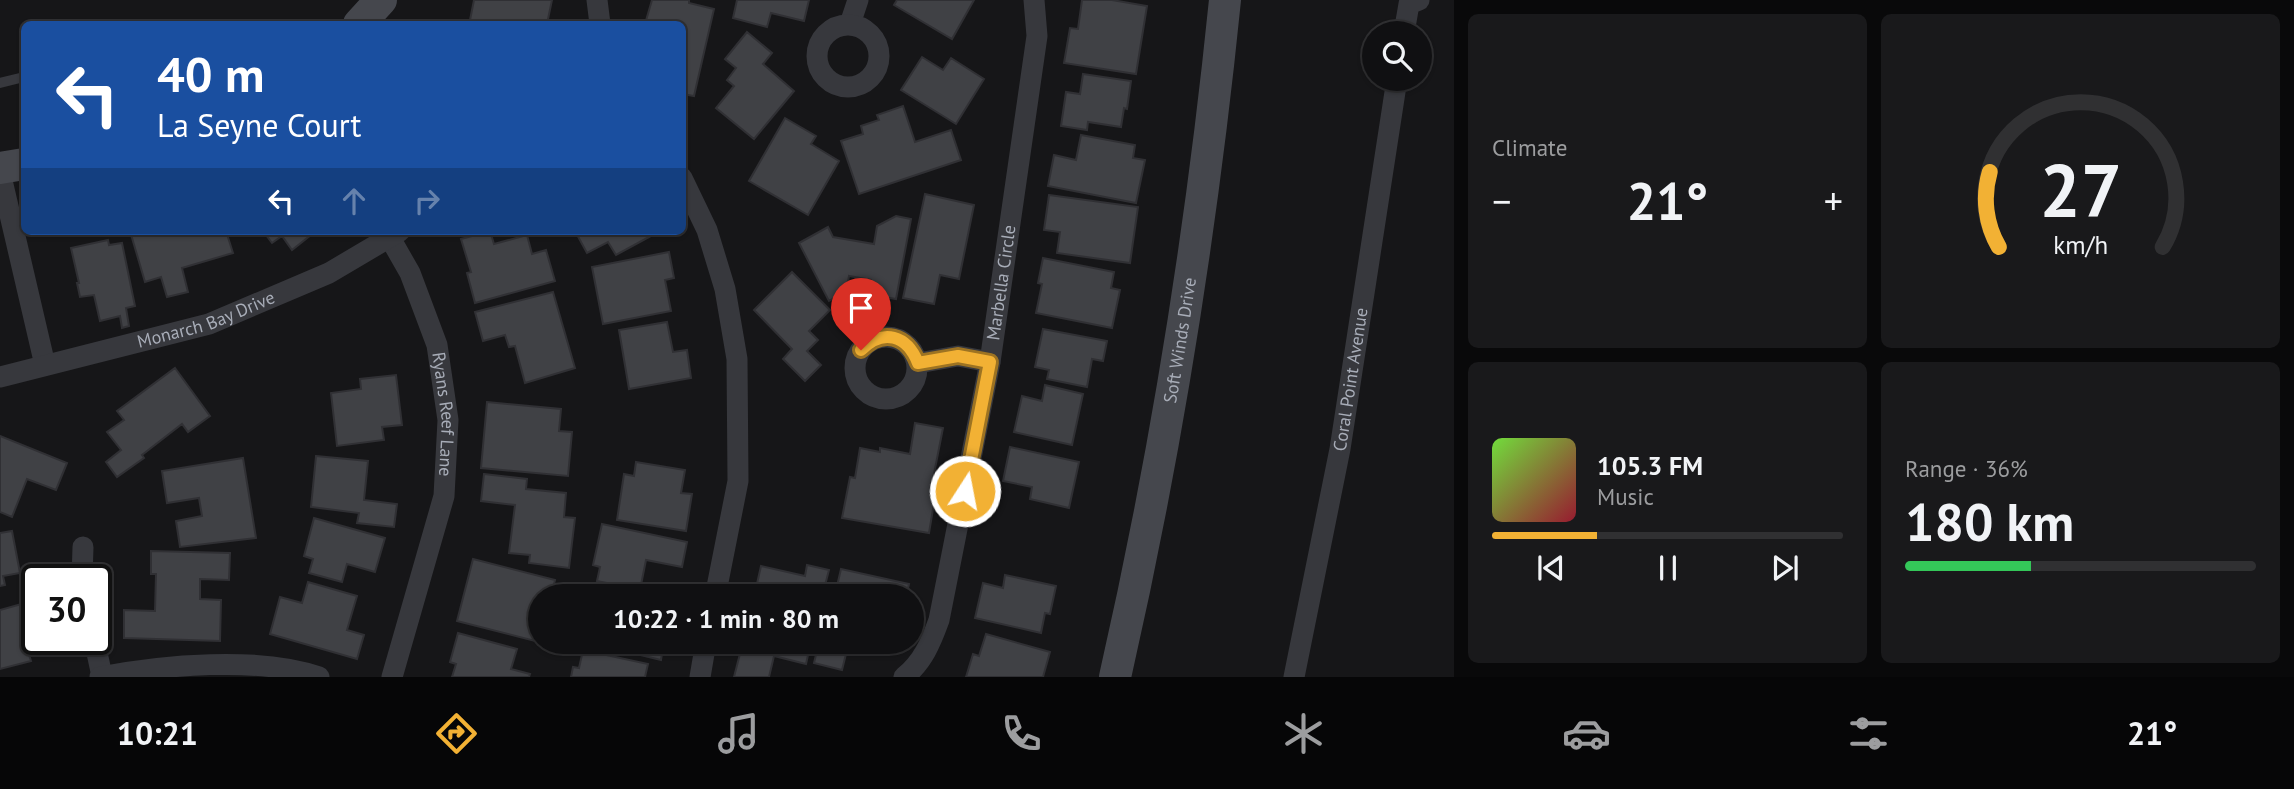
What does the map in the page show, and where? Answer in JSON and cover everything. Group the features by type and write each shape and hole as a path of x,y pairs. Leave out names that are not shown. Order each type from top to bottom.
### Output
{"street":[{"path":"362,21 381,0"},
{"path":"597,0 600,21"},
{"path":"849,24 858,0"},
{"name":"Marbella Circle","path":"904,677 912,671 929,648 939,620 990,362 1037,36 1034,0"},
{"name":"Soft Winds Drive","path":"1115,677 1153,496 1183,323 1225,0"},
{"path":"1408,21 1414,2"},
{"name":"Coral Point Avenue","path":"1294,677 1340,449 1395,91"},
{"path":"21,165 0,170 45,365"},
{"path":"686,186 707,230 725,289 737,359 738,481 718,584"},
{"name":"Monarch Bay Drive","path":"0,377 209,324 329,273 393,235"},
{"name":"Ryans Reef Lane","path":"392,677 444,496 449,420 437,345 395,235"},
{"path":"918,363 958,356 990,362"},
{"path":"82,564 83,547"},
{"path":"699,677 704,654"},
{"path":"97,655 101,677 173,666 238,665 304,672 319,677"}],"lane":[{"path":"0,83 21,78"}],"building":[{"path":"474,0 552,0 548,21 470,20"},
{"path":"652,0 689,0 689,3 714,9 694,96 686,95 686,21 646,21"},
{"path":"737,0 809,0 804,21 771,13 767,27 733,18"},
{"path":"897,0 974,0 952,39 894,5"},
{"path":"1082,0 1112,0 1147,6 1136,74 1064,63 1070,28 1078,29"},
{"path":"747,32 772,53 763,64 794,91 754,139 716,108 734,86 727,80 736,68 725,59"},
{"path":"922,57 943,70 951,58 984,79 956,124 901,90"},
{"path":"1083,74 1131,81 1121,127 1088,122 1087,130 1061,126 1066,92 1080,94"},
{"path":"903,106 915,142 951,130 961,160 859,194 841,141 863,134 861,126 879,120 877,115"},
{"path":"785,118 816,136 811,144 839,161 808,215 749,181"},
{"path":"1081,135 1135,145 1133,158 1145,160 1136,203 1048,186 1054,155 1076,160"},
{"path":"925,194 974,205 959,279 940,275 934,304 903,298"},
{"path":"1049,195 1138,207 1130,263 1057,253 1060,232 1044,230"},
{"path":"896,216 911,219 896,299 879,296 871,280 849,276 846,292 829,301 799,243 828,227 833,237 874,244 877,226"},
{"path":"131,235 227,235 233,253 182,268 188,292 167,297 161,277 145,282"},
{"path":"266,235 311,235 292,250 282,236 272,243"},
{"path":"491,235 494,244 527,235 532,254 546,250 555,281 475,303 467,273 471,272 461,239"},
{"path":"577,235 653,235 616,255 608,242 587,253"},
{"path":"108,240 109,245 122,243 135,306 126,308 129,326 122,328 120,316 100,321 94,295 80,297 71,248"},
{"path":"669,252 674,278 665,280 671,311 603,324 592,267"},
{"path":"1043,258 1114,272 1111,288 1120,290 1112,328 1036,313 1042,284 1038,283"},
{"path":"792,272 830,310 809,331 818,340 807,351 821,365 805,381 783,359 792,349 754,310"},
{"path":"553,292 575,368 525,383 515,346 509,347 505,335 483,341 475,312"},
{"path":"667,322 673,352 687,350 691,378 629,389 619,330"},
{"path":"1043,329 1107,341 1103,361 1092,359 1087,387 1047,379 1049,370 1035,367"},
{"path":"175,368 210,416 188,432 182,424 142,455 144,458 117,477 106,462 121,450 107,432 124,420 117,411"},
{"path":"396,375 402,425 382,427 384,440 337,446 331,393 361,389 360,379"},
{"path":"1045,385 1083,394 1072,445 1014,432 1022,396 1042,401"},
{"path":"487,402 561,409 559,431 572,432 568,476 481,468"},
{"path":"915,423 943,428 933,479 931,496 935,497 929,533 842,518 850,477 855,478 860,448 880,452 880,448 910,454"},
{"path":"0,436 67,463 56,490 27,479 12,517 0,512"},
{"path":"1010,447 1079,462 1069,508 1030,499 1032,487 1003,481"},
{"path":"316,456 368,461 364,500 397,504 394,527 357,523 359,513 311,507"},
{"path":"243,458 256,538 180,547 176,521 202,516 199,498 167,503 162,471"},
{"path":"636,462 685,470 681,493 692,494 686,531 617,520 624,474 634,476"},
{"path":"484,474 527,479 526,489 566,493 564,517 575,518 569,568 529,563 530,555 509,553 515,505 481,501"},
{"path":"314,518 385,538 375,572 347,564 342,582 309,573 313,559 304,556"},
{"path":"602,524 687,542 682,567 646,560 641,584 597,581 600,567 593,565"},
{"path":"12,531 20,573 3,576 5,585 0,586 0,533"},
{"path":"151,551 230,553 229,580 200,579 200,599 221,600 220,641 124,638 124,610 155,611 156,574 151,574"},
{"path":"473,559 555,580 554,584 528,584 528,639 457,621"},
{"path":"807,565 829,570 825,584 757,584 761,566 805,576"},
{"path":"841,569 909,584 837,584"},
{"path":"1005,575 1056,586 1050,614 1045,613 1041,633 975,618 983,583 1003,588"},
{"path":"308,582 357,596 347,630 364,635 357,659 270,634 280,597 302,603"},
{"path":"21,604 21,655 29,655 31,661 0,669 0,610"},
{"path":"458,633 517,649 511,669 530,674 529,677 452,677 456,664 450,662"},
{"path":"986,634 1050,652 1043,677 966,677 973,654 979,656"},
{"path":"582,654 602,654 648,664 645,677 571,677 573,667 579,668"},
{"path":"636,654 662,654 661,660"},
{"path":"740,654 808,654 806,664 774,656 769,677 734,677"},
{"path":"816,654 846,654 842,670 814,663"}],"route":[{"path":"861,350 870,341 881,337 894,337 905,342 918,363 958,356 990,362 965,491"}]}
